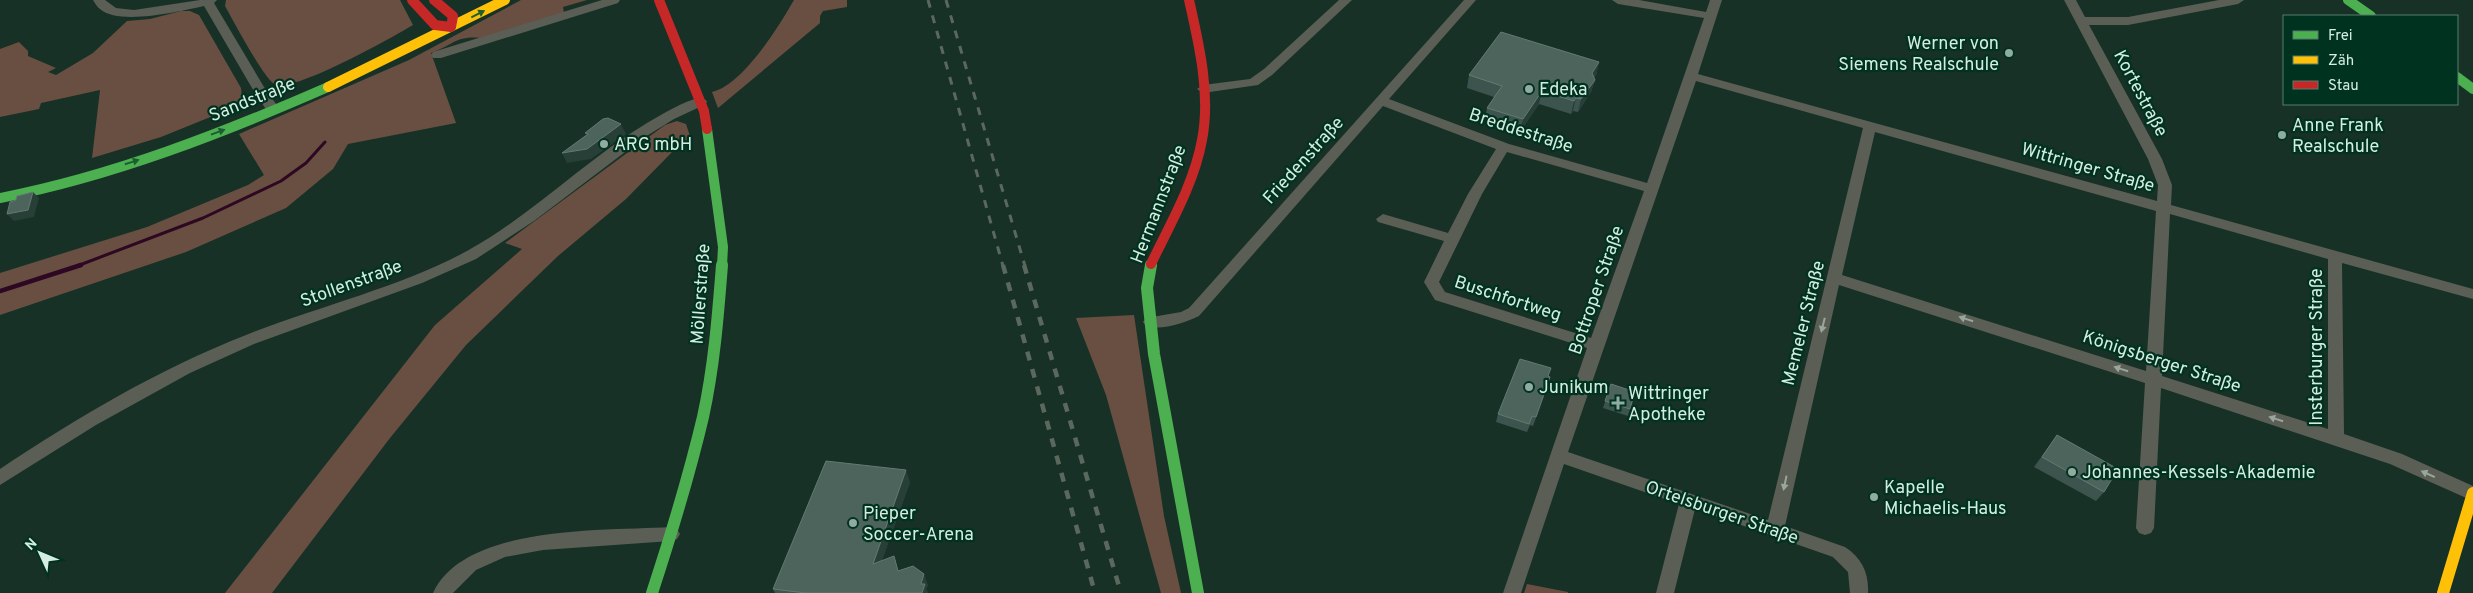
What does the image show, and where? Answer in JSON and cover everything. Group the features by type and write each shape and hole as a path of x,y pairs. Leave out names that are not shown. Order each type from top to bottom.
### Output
{"main road":[{"path":"412,0 435,25"},
{"path":"434,0 452,21"},
{"name":"Sandstraße","path":"0,198 138,160 369,68 452,21 482,0"},
{"name":"Sandstraße","path":"0,193 271,106 435,25 452,21 505,0"},
{"name":"Möllerstraße","path":"652,593 672,534 703,416 718,315 723,247 712,154 701,101 659,0"},
{"name":"Hermannstraße","path":"1189,0 1194,19 1203,89 1202,139 1194,167 1151,265 1148,276 1148,299 1154,354 1198,593"},
{"path":"2348,0 2370,15"},
{"path":"2458,78 2473,89"},
{"path":"2443,593 2473,494"}],"street":[{"path":"99,0 107,8 126,14 187,2 209,1 271,106"},
{"path":"437,55 614,0"},
{"path":"1203,89 1253,82 1268,72 1346,0"},
{"name":"Friedenstraße","path":"1151,322 1184,317 1194,312 1470,0"},
{"path":"1618,0 1710,16"},
{"name":"Bottroper Straße","path":"1512,593 1596,345 1692,76 1716,0"},
{"name":"Kortestraße","path":"2070,0 2158,166 2165,185 2145,528"},
{"path":"2081,21 2128,22 2238,0"},
{"name":"Wittringer Straße","path":"1692,76 2473,294"},
{"name":"Stollenstraße","path":"0,478 101,412 171,375 250,340 413,282 475,253 522,222 654,124 678,110 701,101"},
{"name":"Breddestraße","path":"1381,101 1504,147 1652,189"},
{"name":"Memeler Straße","path":"1775,530 1791,455 1870,126"},
{"name":"Buschfortweg","path":"1504,147 1475,194 1431,282 1440,296 1596,345"},
{"path":"1383,219 1453,240"},
{"name":"Insterburger Straße","path":"2335,256 2336,438"},
{"name":"Königsberger Straße","path":"1834,278 2336,438 2396,460 2473,494"},
{"name":"Ortelsburger Straße","path":"1558,455 1839,552 1850,559 1858,569 1860,579 1858,593"},
{"path":"1665,593 1688,501"},
{"path":"442,593 463,570 478,560 519,545 672,534"}],"shaded area":[{"path":"226,0 400,0 413,25 343,63 320,73 284,85 274,84 256,60 241,35 225,6"},
{"path":"521,0 587,0 563,7 564,13 480,38 465,38 431,53 456,123 348,144 333,169 286,208 186,252 0,315 0,273 147,227 248,185 264,175 239,134 409,60"},
{"path":"794,0 847,0 847,7 823,11 820,16 820,23 718,108 712,92 724,87 748,67 770,39"},
{"path":"181,11 190,11 199,15 241,88 242,98 235,107 161,137 92,158 100,90 41,103 39,109 0,117 0,49 19,42 28,51 28,56 56,68 48,72 56,75 93,53 127,21 150,19"},
{"path":"677,121 686,124 691,139 679,145 626,199 558,256 466,345 390,438 272,593 225,593 435,325 522,249 505,243 665,125"},
{"path":"1134,315 1164,516 1181,593 1161,593 1106,395 1076,318"},
{"path":"1527,584 1568,592 1568,593 1524,593"}],"building":[{"name":"Edeka","path":"1501,32 1599,62 1592,73 1595,80 1581,99 1576,98 1574,101 1542,91 1523,119 1487,108 1502,86 1469,75"},
{"path":"608,118 621,124 587,149 562,153 588,134 585,133 603,119"},
{"path":"33,192 28,210 7,214 10,202 16,200 17,196"},
{"path":"1520,359 1551,368 1548,376 1550,377 1536,417 1532,416 1529,424 1498,414"},
{"path":"1611,384 1635,392 1630,409 1605,401"},
{"path":"2057,435 2118,469 2104,492 2042,457"},
{"name":"Pieper Soccer-Arena","path":"826,461 906,470 873,564 894,556 898,571 913,566 924,574 921,584 925,584 922,593 806,593 773,589"}],"waterway":[{"path":"77,266 203,218 281,181 306,163 325,142"},
{"path":"0,291 81,265"}],"railway":[{"path":"928,0 1003,266"},
{"path":"946,0 1025,266"},
{"path":"1003,265 1095,593"},
{"path":"1024,265 1121,593"}],"traffic: fast":[{"path":"2348,0 2370,15"},
{"path":"2458,78 2473,89"},
{"path":"0,198 48,187 155,155 271,112 328,87"},
{"path":"652,593 671,534 703,416 718,321 723,247 707,129"},
{"path":"1151,264 1147,288 1154,354 1198,593"}],"traffic: slow":[{"path":"328,87 409,49 505,0"},
{"path":"2443,593 2473,493"}],"traffic: jam":[{"path":"412,0 435,25 451,27 453,16 434,0"},
{"path":"659,0 704,111 707,129"},
{"path":"1151,264 1187,188 1202,140 1204,125 1203,90 1199,50 1189,0"}],"place":[{"name":"Werner von Siemens Realschule","path":"2009,53"},
{"name":"Edeka","path":"1529,89"},
{"name":"Anne Frank Realschule","path":"2282,135"},
{"name":"ARG mbH","path":"604,144"},
{"name":"Junikum","path":"1529,387"},
{"name":"Wittringer Apotheke","path":"1618,403"},
{"name":"Johannes-Kessels-Akademie","path":"2072,472"},
{"name":"Kapelle Michaelis-Haus","path":"1874,497"},
{"name":"Pieper Soccer-Arena","path":"853,523"}]}
